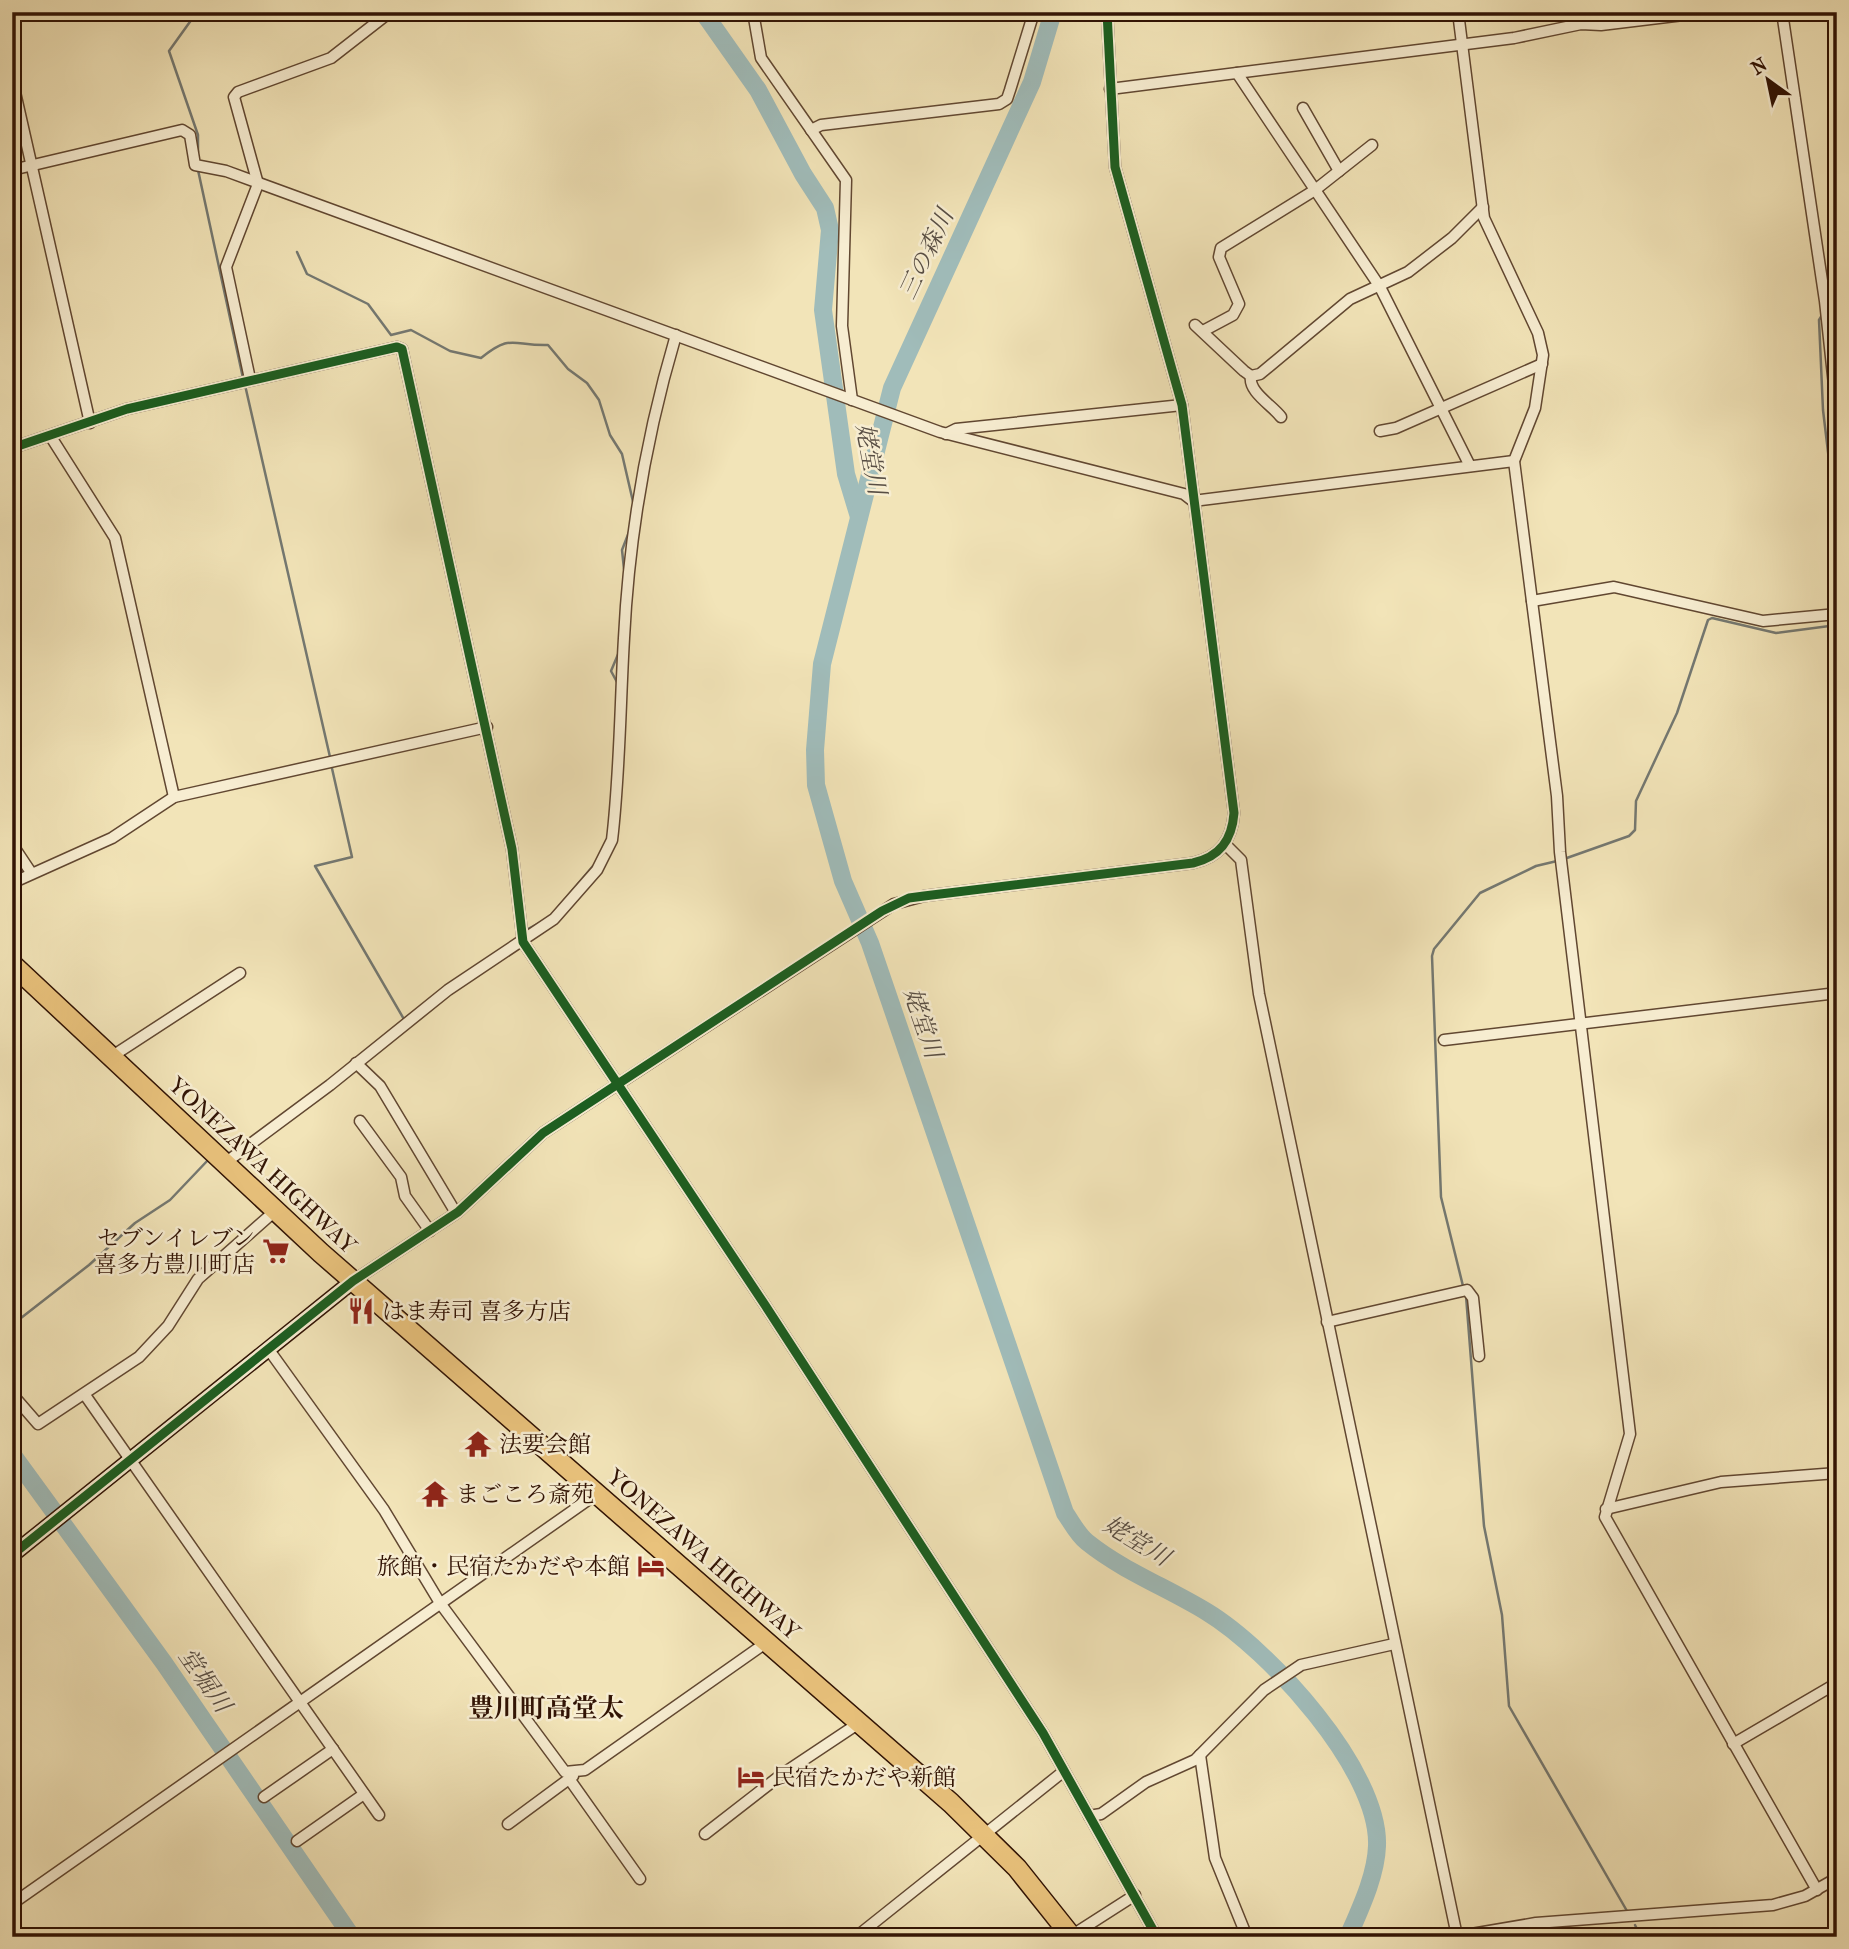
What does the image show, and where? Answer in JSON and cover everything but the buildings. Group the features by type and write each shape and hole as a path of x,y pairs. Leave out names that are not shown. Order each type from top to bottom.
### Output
{"highway":[{"name":"YONEZAWA HIGHWAY","path":"12,964 275,1211 984,1834 1017,1868 1072,1936"}],"street":[{"path":"250,379 226,267 258,184 235,94 331,58 390,12"},
{"path":"753,12 761,58 846,180 842,326 850,399"},
{"path":"811,130 821,125 999,104 1007,99 1034,12"},
{"path":"12,1555 354,1281 456,1213 544,1133 882,911 909,898 1193,863 1207,860 1225,844 1233,825 1234,813 1182,405 1115,167 1107,12"},
{"path":"1458,12 1484,218 1538,333 1542,364 1535,408 1514,461 1557,796 1560,852 1630,1434 1605,1517 1817,1890"},
{"path":"1110,89 1514,38 1581,24 1601,25 1709,12"},
{"path":"1782,12 1825,301 1837,413"},
{"path":"1237,74 1380,287 1471,466"},
{"path":"12,79 90,423"},
{"path":"1303,108 1339,172"},
{"path":"12,170 182,130 190,135 195,165 217,168 946,434 1184,494 1193,501 1514,461"},
{"path":"1281,417 1256,393 1251,385 1251,376 1199,328 1233,315 1239,304 1219,257 1221,248 1315,190 1372,145"},
{"path":"1251,376 1263,373 1350,299 1408,272 1452,239 1483,207"},
{"path":"225,1163 447,990 523,942 562,912 597,870 612,840 622,735 624,639 651,425 676,335"},
{"path":"12,449 127,409 250,379 397,347 402,349 512,849 523,942 802,1361 1043,1732 1157,1937"},
{"path":"1380,431 1395,428 1542,364"},
{"path":"946,434 956,429 1182,405"},
{"path":"51,437 115,538 174,797"},
{"path":"1532,601 1614,587 1762,621 1837,614"},
{"path":"12,883 112,838 174,797 487,727"},
{"path":"12,844 30,871"},
{"path":"1225,844 1241,860 1259,994 1455,1936 1773,1905 1817,1890 1837,1878"},
{"path":"111,1057 240,973"},
{"path":"1444,1040 1837,993"},
{"path":"356,1063 380,1086 456,1213"},
{"path":"360,1121 401,1177 405,1196 430,1231"},
{"path":"12,1394 38,1424 85,1395 144,1352 168,1326 198,1279 275,1211"},
{"path":"1327,1322 1467,1290 1473,1298 1479,1356"},
{"path":"269,1350 384,1510 440,1603 558,1766 572,1776 640,1879"},
{"path":"85,1395 379,1815"},
{"path":"1606,1509 1721,1482 1837,1473"},
{"path":"12,1903 598,1493"},
{"path":"508,1824 572,1776 585,1770 767,1642"},
{"path":"1089,1816 1101,1814 1146,1782 1200,1755 1269,1686 1301,1665 1394,1644"},
{"path":"1732,1744 1837,1683"},
{"path":"705,1834 782,1775 859,1723"},
{"path":"264,1797 333,1749"},
{"path":"1200,1755 1215,1858 1248,1937"},
{"path":"856,1937 1064,1771"},
{"path":"297,1841 364,1794"},
{"path":"1072,1936 1135,1895"}],"waterway":[{"path":"197,12 169,51 198,135 198,152"},
{"name":"姥堂川","path":"703,12 758,90 803,174 825,208 830,230 823,310 846,474 859,517"},
{"name":"姥堂川","path":"1053,12 1032,82 892,388 822,664 815,750 816,785 843,881 870,943 1065,1513 1087,1542 1131,1571 1207,1612 1260,1653 1316,1714 1341,1748 1360,1783 1373,1816 1377,1846 1371,1881 1348,1937"},
{"path":"198,170 243,378"},
{"path":"297,252 307,274 368,304 391,335 411,330 450,351 481,358 506,343 548,345 568,369 587,383 599,400 610,435 622,454 634,506"},
{"path":"1824,312 1819,320 1823,410 1837,527"},
{"path":"245,385 330,757"},
{"path":"624,569 622,550 629,532"},
{"path":"1564,859 1629,836 1635,830 1636,801 1677,713 1708,620 1712,618 1776,633 1837,625"},
{"path":"618,684 611,671 619,652"},
{"path":"331,764 352,857 315,866 405,1021"},
{"path":"1463,1286 1441,1197 1432,956 1434,949 1480,893 1536,866 1557,861"},
{"path":"559,906 593,866"},
{"path":"526,930 541,922"},
{"path":"12,1325 89,1265 135,1223 170,1200 209,1159"},
{"path":"1466,1296 1484,1526 1502,1615 1509,1706 1627,1911"},
{"name":"堂堀川","path":"12,1454 164,1663 352,1937"},
{"path":"1635,1925 1641,1937"}],"cycle path":[{"path":"12,1555 353,1281 458,1212 543,1133 882,911 909,898 1193,863 1211,856 1223,846 1231,831 1234,813 1182,405 1115,167 1107,12"},
{"path":"12,448 127,409 397,347 402,349 512,849 523,942 765,1305 1043,1733 1157,1937"}],"place":[{"name":"セブンイレブン 喜多方豊川町店","path":"276,1251"},
{"name":"はま寿司 喜多方店","path":"361,1311"},
{"name":"法要会館","path":"478,1444"},
{"name":"まごころ斎苑","path":"435,1494"},
{"name":"旅館・民宿たかだや本館","path":"651,1566"},
{"name":"民宿たかだや新館","path":"751,1777"}],"district":[{"name":"豊川町高堂太","path":"546,1708"}],"water label":[{"name":"三の森川","path":"926,254"}]}
